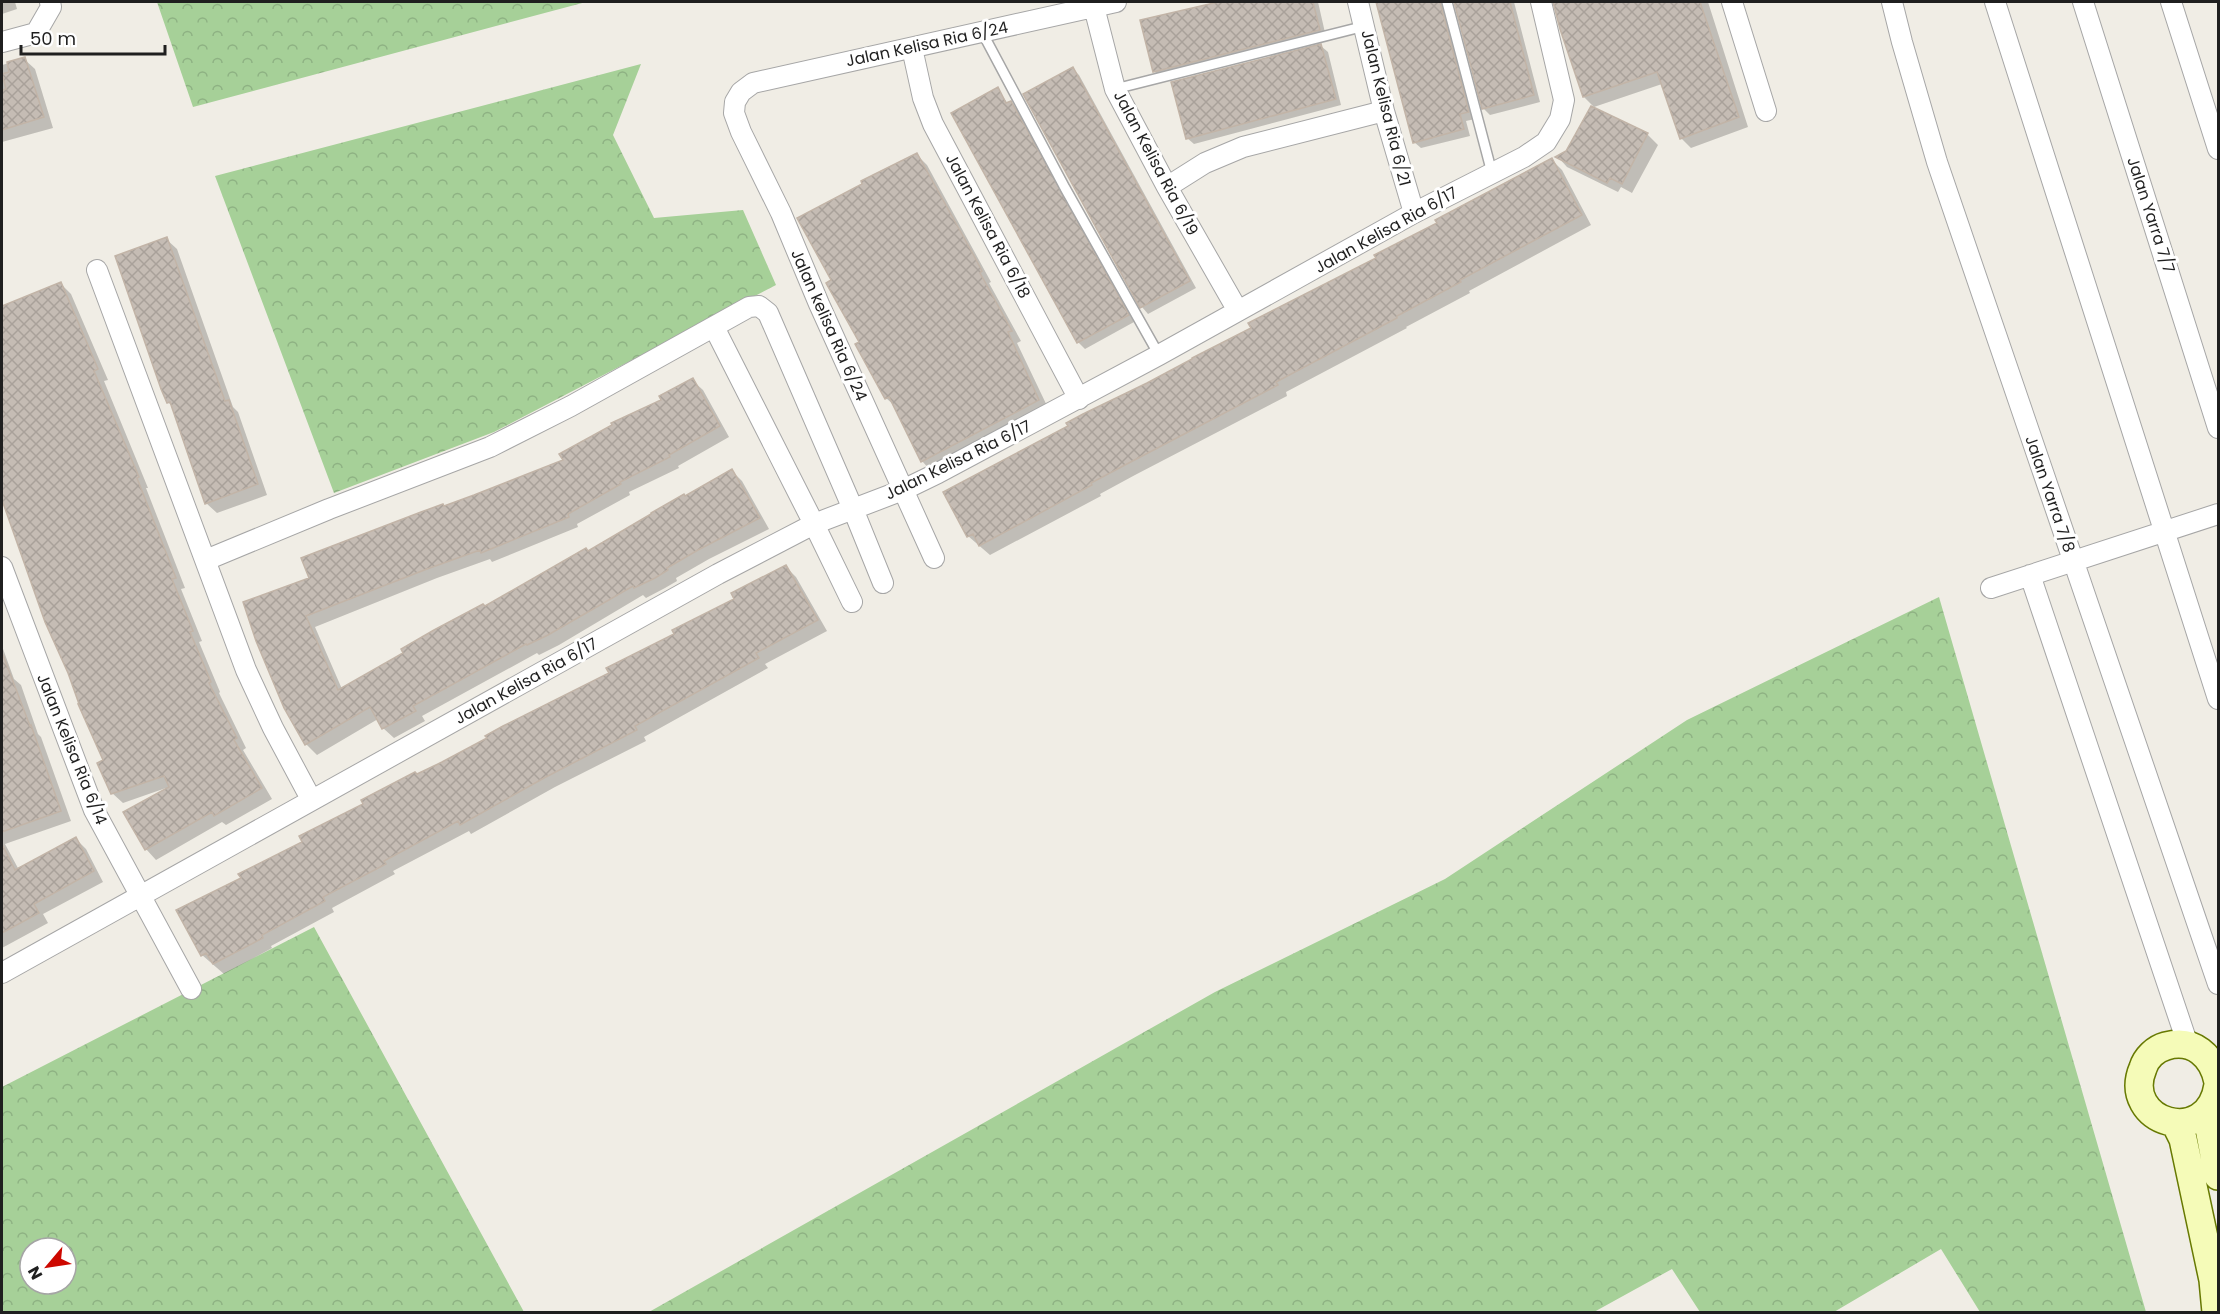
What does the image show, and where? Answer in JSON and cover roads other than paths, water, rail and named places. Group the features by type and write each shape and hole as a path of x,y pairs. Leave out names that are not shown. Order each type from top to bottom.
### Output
{"street":[{"path":"2,42 36,33 51,7 50,2"},
{"name":"Jalan Kelisa Ria 6/24","path":"741,92 753,83 1116,2"},
{"name":"Jalan Kelisa Ria 6/21","path":"1358,2 1384,111 1414,213"},
{"name":"Jalan Kelisa Ria 6/17","path":"2,973 718,573 814,524 903,490 1079,399 1414,213 1524,157 1546,142 1560,119 1564,100 1541,2"},
{"path":"1732,2 1766,111"},
{"name":"Jalan Yarra 7/8","path":"1892,2 1937,162 2218,984"},
{"path":"1995,2 2218,699"},
{"name":"Jalan Yarra 7/7","path":"2083,2 2218,428"},
{"path":"2171,2 2218,149"},
{"name":"Jalan Kelisa Ria 6/19","path":"1094,7 1115,89 1167,187 1238,311"},
{"name":"Jalan Kelisa Ria 6/18","path":"912,48 923,98 933,124 1079,399"},
{"name":"Jalan kelisa Ria 6/24","path":"741,92 735,102 734,113 741,132 781,213 819,304 934,558"},
{"path":"1167,187 1205,163 1243,147 1384,111"},
{"path":"97,270 246,670 273,728 311,799"},
{"path":"206,560 329,509 490,447 571,406 748,307 759,306 768,313 883,583"},
{"path":"714,327 852,602"},
{"path":"1991,588 2218,514"},
{"name":"Jalan Kelisa Ria 6/14","path":"2,567 94,810 191,989"},
{"path":"2030,575 2212,1078 2218,1176"},
{"path":"2175,1044 2212,1078 2188,1122 2175,1123 2163,1120 2152,1113 2144,1102 2139,1077 2151,1054 2162,1047 2175,1044"},
{"path":"2175,1123 2183,1139 2213,1280 2216,1312"}],"lane":[{"path":"1447,2 1492,173"},
{"path":"1115,89 1365,26"},
{"path":"982,32 1065,188 1160,355"}]}
